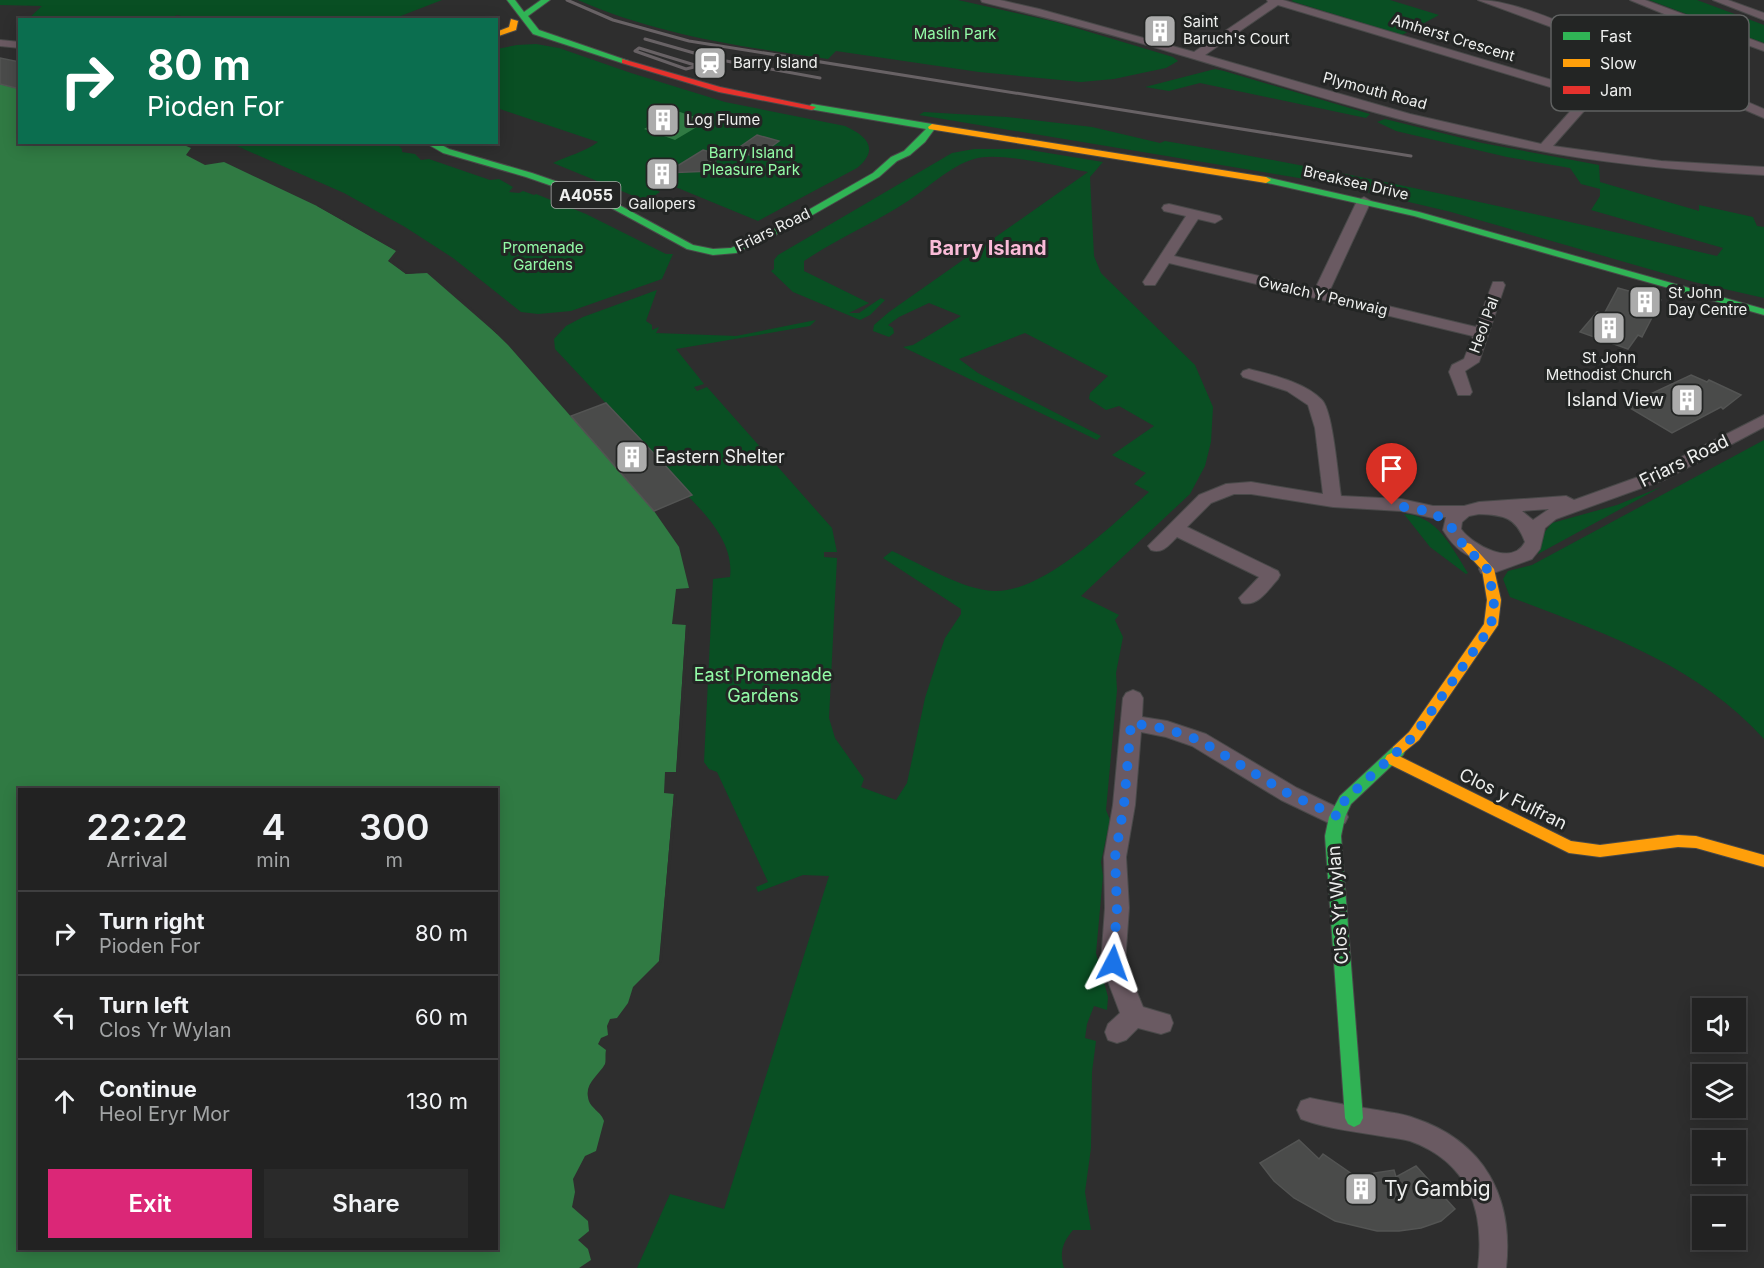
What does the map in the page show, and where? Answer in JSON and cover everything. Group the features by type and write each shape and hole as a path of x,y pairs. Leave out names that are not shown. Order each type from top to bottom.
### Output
{"street":[{"path":"498,34 513,28 518,18 511,0"},
{"path":"498,23 518,18 546,0"},
{"name":"Plymouth Road","path":"986,0 1052,15 1408,118 1544,148 1648,164 1759,171"},
{"path":"1194,57 1275,0"},
{"name":"Amherst Crescent","path":"1275,0 1551,84"},
{"path":"1483,0 1551,24"},
{"path":"1635,0 1677,15"},
{"path":"1728,1 1764,17"},
{"name":"Breaksea Drive","path":"518,18 534,26 547,27 565,34 590,45 597,51 711,87 852,114 1270,181 1364,201 1460,225 1764,312"},
{"path":"1749,42 1764,48"},
{"path":"0,43 18,45"},
{"path":"1749,108 1764,114"},
{"path":"1544,148 1577,111"},
{"path":"852,114 882,132"},
{"path":"894,152 914,124"},
{"name":"Friars Road","path":"432,144 446,151 529,175 607,202 690,247 713,252 733,251 785,227 876,175 894,152 907,153 922,140 932,127"},
{"path":"1759,171 1764,186"},
{"path":"1320,295 1364,201"},
{"path":"1168,208 1215,219"},
{"path":"1150,282 1194,214"},
{"name":"Gwalch Y Penwaig","path":"1166,258 1481,333"},
{"name":"Heol Pal","path":"1464,392 1457,372 1458,368 1471,362 1498,285"},
{"path":"1249,374 1278,381 1303,393 1316,403 1323,428 1333,501"},
{"name":"Friars Road","path":"1534,539 1537,526 1545,518 1638,484 1696,458 1764,420"},
{"path":"1157,546 1205,499 1232,488 1260,489 1333,501 1401,506 1433,512 1457,520 1484,507 1513,515 1528,526 1534,539 1533,546 1528,552 1510,558 1488,570 1454,534 1457,520"},
{"name":"Friars Road","path":"1484,507 1561,502 1602,496"},
{"path":"1175,528 1271,575 1249,598"},
{"path":"1467,547 1493,557 1510,558"},
{"name":"Clos Yr Wylan","path":"1354,1118 1334,836 1337,816 1345,800 1366,779 1392,759 1414,736 1487,632 1494,610 1488,570"},
{"path":"1133,698 1124,805 1115,857 1117,908 1113,963 1125,1024 1161,1023"},
{"path":"1131,723 1167,729 1199,740 1289,794 1337,816"},
{"name":"Clos y Fulfran","path":"1392,759 1569,847 1600,851 1678,841 1696,842 1764,861"},
{"path":"1310,1110 1413,1130 1448,1148 1475,1173 1491,1203 1497,1245 1492,1268"}],"green space":[{"path":"0,0 442,0 396,18 189,18 177,15 171,18 29,18 42,6 0,5"},
{"name":"Maslin Park","path":"578,0 958,0 1056,22 1173,57 1178,61 1166,68 1114,79 1081,82 979,72 836,51 828,59 764,50 669,31"},
{"path":"1390,0 1439,15 1402,35 1291,1"},
{"path":"1649,0 1697,0 1737,15 1689,15"},
{"path":"1749,19 1764,25 1764,43 1749,37"},
{"name":"Barry Island Pleasure Park","path":"536,44 559,48 725,102 845,126 865,139 869,149 868,155 857,168 758,221 673,186 663,185 655,189 660,192 646,201 553,163 598,142 498,108 498,49"},
{"path":"1215,69 1370,114 1366,118 1200,83 1169,91 1145,87"},
{"path":"924,112 1007,117 1092,127 1160,143 1165,141 1235,153 1373,180 1717,256 1723,248 1591,210 1600,196 1600,189 1581,184 1570,168 1507,157 1396,131 1377,122 1385,119 1482,143 1599,165 1600,182 1699,211 1699,205 1753,217 1757,226 1764,227 1764,298 1694,282 1451,212 1329,183 919,115"},
{"name":"Promenade Gardens","path":"232,144 397,144 402,152 415,154 421,160 429,159 490,180 499,179 513,187 509,192 523,191 536,194 586,214 666,254 673,254 662,279 571,311 538,314 521,312 453,258 405,227 344,193"},
{"name":"East Promenade Gardens","path":"974,149 1024,149 1103,162 1090,177 1094,256 1101,273 1195,365 1213,407 1211,442 1205,466 1190,494 1081,596 1119,615 1115,620 1123,637 1116,673 1117,690 1106,810 1110,820 1101,862 1103,876 1096,953 1108,997 1107,1010 1094,1006 1087,1024 1085,1038 1096,1041 1092,1072 1091,1148 1085,1192 1091,1230 1073,1230 1070,1234 1064,1243 1062,1252 1064,1268 637,1268 670,1194 724,1209 829,876 803,875 758,892 756,887 768,882 717,772 709,769 704,762 713,579 730,577 730,565 724,543 705,514 689,497 692,495 555,349 554,339 566,326 583,317 657,290 646,321 652,325 652,330 659,327 656,333 736,336 816,320 810,326 676,349 704,384 694,387 697,391 707,387 832,528 837,552 824,552 824,557 837,558 829,718 835,738 864,779 861,787 896,800 907,783 925,698 936,664 945,638 961,614 961,609 883,558 892,551 942,576 969,586 994,591 1014,589 1056,569 1077,554 1149,492 1134,484 1146,473 1112,455 1154,426 1119,406 1106,410 1089,399 1090,393 1108,376 1025,333 959,359 978,373 1101,436 1097,440 903,347 913,345 961,316 929,303 899,317 888,325 893,328 894,333 889,337 873,331 874,325 889,312 1088,172 1014,158 974,159 956,167 908,201 804,261 804,271 869,303 849,313 859,313 881,298 885,300 870,315 860,320 793,292 771,271 774,269 774,260 778,255 952,153"},
{"path":"1764,440 1764,739 1738,713 1678,671 1613,638 1510,597 1503,579 1508,571 1532,565"},
{"path":"1661,487 1538,554 1543,534 1552,523 1617,505"},
{"path":"1404,514 1426,520 1435,527 1468,573 1466,574 1430,547"}],"shaded area":[{"path":"0,84 18,89 18,144 181,144 191,148 186,155 205,165 224,162 317,206 397,251 389,261 406,274 427,272 469,307 508,345 654,511 679,547 689,588 676,589 672,624 686,625 676,772 665,772 664,793 674,794 659,961 633,987 628,1003 617,1018 610,1019 607,1026 608,1035 601,1038 598,1044 606,1050 605,1063 590,1083 588,1097 590,1104 604,1121 596,1151 585,1156 573,1179 575,1192 572,1207 588,1221 589,1231 578,1240 588,1249 591,1260 579,1268 0,1268"},
{"path":"677,111 707,121 675,140 644,129 655,123 661,125 672,119 666,116"}],"pier":[{"path":"319,205 400,251 392,261 408,273 429,271 500,333 497,334 427,273 406,274 388,261 396,251 317,206"},
{"path":"686,622 689,625 679,772 676,775"},
{"path":"674,791 677,794 662,961 659,966"}],"building":[{"path":"0,58 18,62 18,88 0,84"},
{"path":"757,135 779,141 757,157 734,151"},
{"path":"703,150 718,154 712,171 666,173"},
{"path":"1618,288 1661,300 1642,337 1638,335 1628,349 1580,332 1597,312 1604,314"},
{"name":"Island View","path":"1691,375 1707,382 1709,380 1741,395 1723,409 1721,407 1672,433 1630,408 1636,404 1633,402"},
{"name":"Eastern Shelter","path":"606,403 692,495 654,511 571,416"},
{"name":"Ty Gambig","path":"1299,1140 1319,1159 1323,1154 1355,1176 1394,1170 1396,1177 1416,1166 1455,1209 1441,1221 1421,1228 1399,1231 1377,1231 1335,1221 1294,1198 1274,1181 1260,1163"}],"railway":[{"path":"567,0 613,20 689,41 1411,156"},
{"path":"645,39 715,59 820,78"},
{"path":"639,48 698,66 686,69 635,51 639,48"}],"traffic: fast":[{"path":"511,0 536,32 625,61"},
{"path":"523,16 546,0"},
{"path":"432,144 446,151 529,175 607,202 690,247 713,252 733,251 785,227 876,175 894,159 907,153 922,140 932,127 812,107"},
{"path":"1266,180 1416,214 1764,312"},
{"path":"1354,1118 1333,836 1337,817 1345,800 1398,751"}],"traffic: slow":[{"path":"498,34 513,28 514,21"},
{"path":"932,127 1266,180"},
{"path":"1398,751 1414,736 1491,625 1494,600 1488,569 1467,547"},
{"path":"1392,759 1569,847 1600,851 1678,841 1696,842 1764,861"}],"traffic: jam":[{"path":"625,61 719,89 812,107"}],"place":[{"name":"Saint Baruch's Court","path":"1160,31"},
{"name":"Barry Island","path":"710,63"},
{"name":"Log Flume","path":"663,120"},
{"name":"Gallopers","path":"662,174"},
{"name":"St John Day Centre","path":"1645,302"},
{"name":"St John Methodist Church","path":"1609,328"},
{"name":"Island View","path":"1687,400"},
{"name":"Eastern Shelter","path":"632,457"},
{"name":"Ty Gambig","path":"1361,1189"}],"district":[{"name":"Barry Island","path":"988,248"}],"route":[{"path":"1113,963 1117,908 1115,857 1124,805 1131,723 1167,729 1199,740 1289,794 1337,816 1345,800 1366,779 1392,759 1414,736 1487,632 1494,610 1488,570 1460,541 1452,528 1433,512 1392,505"}]}
